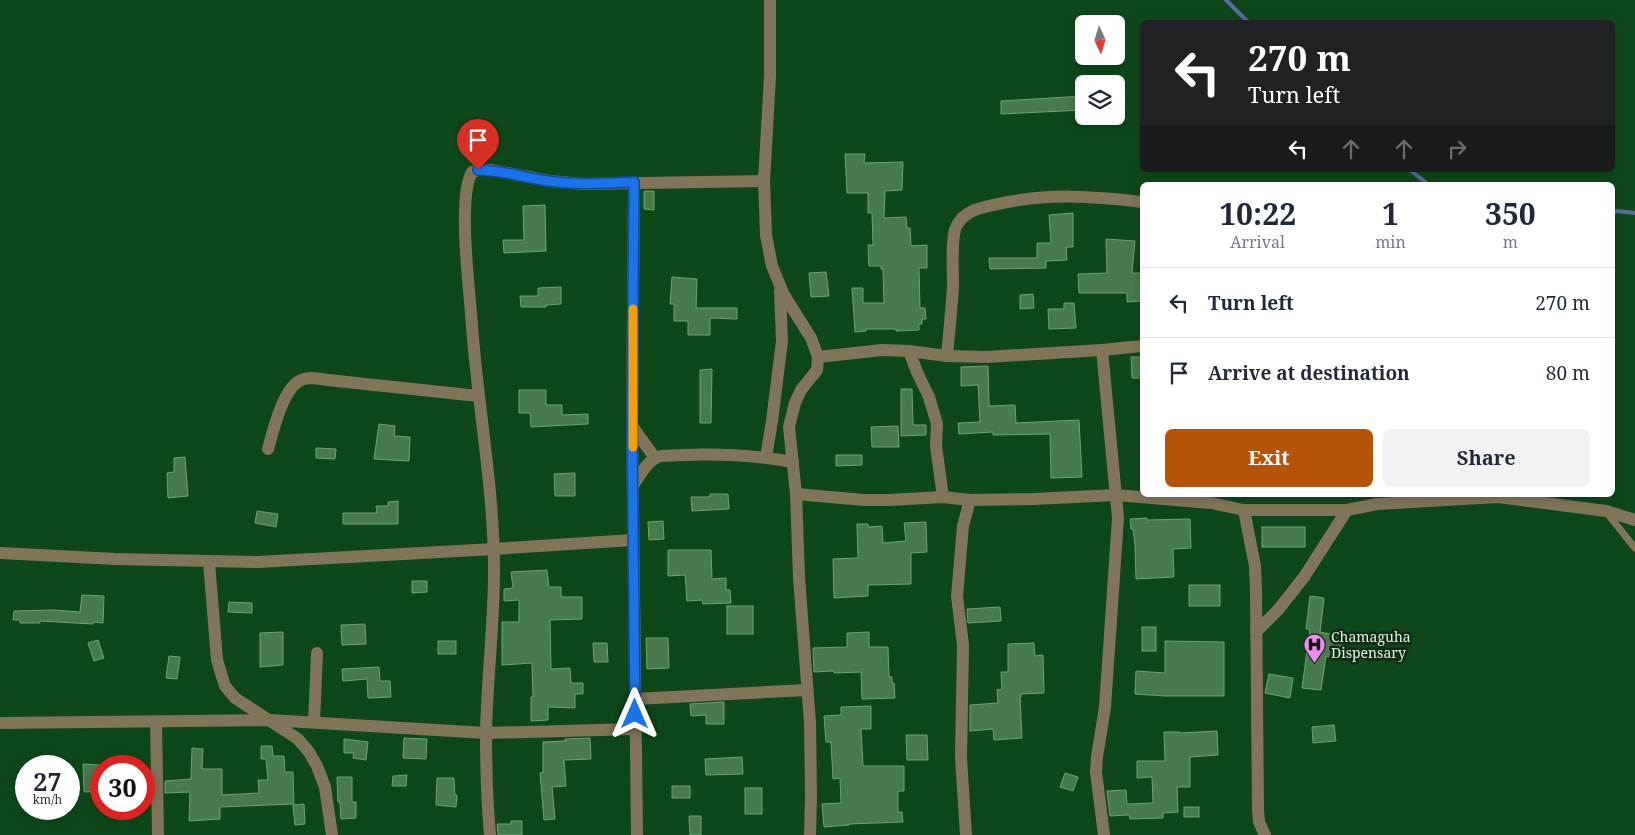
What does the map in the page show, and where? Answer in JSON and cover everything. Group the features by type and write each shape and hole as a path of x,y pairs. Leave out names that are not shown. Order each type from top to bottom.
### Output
{"street":[{"path":"770,0 770,76 764,181 766,235 772,266 780,285 791,307 811,338 818,357 817,370 801,390 795,403 789,427 796,494 798,577 810,723 810,835"},
{"path":"490,835 486,734 493,613 494,550 491,499 478,396 467,248 468,179 472,172 491,170 549,181 584,184 764,181"},
{"path":"634,182 632,426 634,484 632,540 637,835"},
{"path":"947,356 953,286 955,229 960,219 967,213 1014,200 1051,196 1095,196 1140,202"},
{"path":"766,457 782,341 780,285"},
{"path":"818,357 882,350 947,356 987,357 1140,346"},
{"path":"1102,350 1118,518 1105,707 1096,772 1104,835"},
{"path":"909,351 930,397 937,424 936,446 943,497"},
{"path":"268,449 276,420 284,402 291,388 302,379 311,378 478,396"},
{"path":"632,426 655,458"},
{"path":"634,484 655,458 719,454 766,457 793,462"},
{"path":"796,494 864,500 916,500 943,497 970,500 1033,499 1116,495 1211,503 1244,510 1347,510 1377,500 1498,497 1606,511 1635,520"},
{"path":"966,835 961,758 963,645 958,596 963,526 970,500"},
{"path":"1244,510 1255,566 1258,810 1259,822 1265,835"},
{"path":"1256,632 1278,610 1304,577 1347,510"},
{"path":"0,553 209,562 258,562 494,550 632,540"},
{"path":"209,562 217,655 225,686 235,698 298,739 309,752 325,787 332,835"},
{"path":"314,722 317,653"},
{"path":"634,699 807,690"},
{"path":"0,723 270,720 486,734 635,729"},
{"path":"156,722 158,835"}],"lane":[{"path":"1606,511 1635,548"}],"building":[{"path":"1075,97 1075,110 1001,114 1001,101"},
{"path":"845,154 865,154 864,163 903,162 902,190 885,191 884,218 906,217 907,228 910,228 911,246 927,245 927,268 919,268 920,308 925,308 926,319 922,319 922,324 919,324 919,330 866,329 866,331 855,332 852,288 863,288 863,303 884,303 883,269 881,269 881,266 869,266 868,245 873,245 872,213 868,213 868,193 847,193"},
{"path":"644,191 654,191 654,210 644,209"},
{"path":"545,205 546,251 504,253 503,240 524,240 523,206"},
{"path":"1073,213 1073,247 1066,247 1067,260 1046,261 1046,268 990,269 989,258 1037,258 1037,243 1051,243 1049,215"},
{"path":"1106,239 1135,241 1132,273 1140,273 1140,301 1127,302 1127,293 1079,293 1078,274 1107,273"},
{"path":"826,272 829,296 811,297 809,273"},
{"path":"672,277 697,279 696,308 737,308 737,319 710,318 710,335 688,335 688,321 674,321 674,304 670,304"},
{"path":"561,287 561,304 546,305 546,307 521,307 520,296 538,296 538,288"},
{"path":"1033,294 1034,308 1020,309 1020,295"},
{"path":"1064,303 1074,303 1076,328 1049,329 1048,309 1064,309"},
{"path":"1131,357 1140,357 1140,378 1132,378"},
{"path":"988,366 989,406 1015,405 1016,423 1079,420 1082,477 1051,478 1050,434 993,435 993,432 959,434 958,423 980,422 978,385 961,386 961,367"},
{"path":"712,369 711,423 700,423 700,370"},
{"path":"901,389 912,389 913,425 926,425 926,435 901,436"},
{"path":"519,390 546,390 546,405 562,405 562,415 588,414 588,424 531,427 530,413 519,413"},
{"path":"379,424 395,426 394,436 410,437 409,461 374,459"},
{"path":"898,426 899,447 872,447 871,427"},
{"path":"316,448 336,449 335,459 316,458"},
{"path":"836,455 862,455 862,465 836,466"},
{"path":"185,457 188,496 168,498 167,473 174,472 174,458"},
{"path":"575,473 575,496 555,496 554,474"},
{"path":"710,494 728,494 729,509 692,511 691,497 710,497"},
{"path":"398,501 398,524 343,524 343,513 377,513 376,506 388,506 388,502"},
{"path":"257,511 278,514 276,527 255,523"},
{"path":"1147,518 1147,520 1190,519 1191,548 1173,549 1174,577 1136,579 1135,545 1130,519"},
{"path":"663,521 664,539 649,540 648,522"},
{"path":"926,522 927,552 911,553 911,584 868,585 868,596 834,598 833,559 858,558 857,524 868,524 868,527 882,526 883,543 906,541 904,523"},
{"path":"1262,527 1305,527 1305,547 1262,547"},
{"path":"668,550 711,550 712,579 726,578 726,590 730,590 731,603 703,604 702,600 687,601 685,575 668,576"},
{"path":"547,570 549,587 561,587 561,597 582,597 582,619 550,620 551,669 570,668 571,683 583,683 583,694 575,694 575,708 548,707 548,720 531,721 531,697 533,697 532,663 502,665 502,622 519,622 519,600 504,601 504,589 513,588 511,572"},
{"path":"412,581 427,581 427,592 412,593"},
{"path":"1189,585 1220,585 1220,606 1189,606"},
{"path":"82,595 104,596 103,623 40,621 40,623 20,623 20,620 13,620 14,611 54,610 80,612"},
{"path":"1310,596 1324,598 1320,632 1345,637 1340,659 1326,656 1321,690 1302,688 1310,629 1306,629"},
{"path":"229,602 252,603 252,613 228,612"},
{"path":"727,606 753,606 753,634 727,634"},
{"path":"1000,607 1001,621 968,623 967,609"},
{"path":"365,624 366,644 342,645 341,625"},
{"path":"1142,627 1156,627 1156,651 1142,651"},
{"path":"283,632 283,665 260,667 260,633"},
{"path":"869,632 869,647 888,647 889,677 892,677 892,683 894,683 895,698 862,699 861,672 814,672 813,648 847,647 847,633"},
{"path":"646,638 668,638 669,668 647,669"},
{"path":"98,640 104,658 94,661 88,643"},
{"path":"438,641 456,641 456,654 438,654"},
{"path":"1165,641 1224,642 1224,696 1135,694 1136,671 1165,673"},
{"path":"593,643 607,643 608,662 594,662"},
{"path":"1034,643 1035,656 1043,655 1044,693 1021,694 1022,738 994,740 993,729 970,731 970,705 998,703 997,690 1002,689 1001,672 1008,672 1008,644"},
{"path":"169,656 180,657 177,679 166,678"},
{"path":"379,667 380,681 390,681 391,697 368,698 367,679 343,681 342,669"},
{"path":"1269,674 1293,678 1290,698 1265,693"},
{"path":"724,702 724,724 706,724 706,715 691,716 690,704"},
{"path":"871,706 871,729 861,729 863,766 904,766 904,791 898,791 898,812 902,812 903,822 824,827 822,804 841,803 840,778 833,779 831,742 826,742 824,716 841,715 841,707"},
{"path":"1334,725 1336,741 1313,743 1312,727"},
{"path":"1217,731 1218,755 1190,757 1190,787 1177,787 1178,812 1163,813 1163,818 1130,819 1129,815 1110,816 1107,791 1126,790 1127,804 1153,803 1152,777 1137,778 1137,761 1165,761 1164,732"},
{"path":"906,735 927,735 928,760 907,760"},
{"path":"404,738 427,739 426,759 403,758"},
{"path":"590,738 591,759 564,760 566,786 552,787 555,819 544,820 540,773 543,772 543,742"},
{"path":"344,739 368,742 366,760 353,758 354,753 344,753"},
{"path":"261,746 272,746 273,756 284,756 285,772 293,772 294,804 220,807 220,819 189,821 190,792 165,793 165,781 191,779 192,748 203,749 202,769 222,769 222,795 259,793 258,780 268,780 266,759 261,759"},
{"path":"742,757 743,774 706,775 705,759"},
{"path":"83,764 90,764 90,792 84,792"},
{"path":"1065,773 1078,777 1073,791 1060,787"},
{"path":"407,775 406,786 392,786 393,776"},
{"path":"337,777 352,777 352,802 356,802 356,818 341,819"},
{"path":"437,778 454,778 455,795 457,795 456,807 436,805"},
{"path":"672,786 690,786 690,798 672,798"},
{"path":"745,788 762,788 762,814 745,814"},
{"path":"304,804 305,824 295,825 293,805"},
{"path":"1184,807 1199,807 1199,817 1184,817"},
{"path":"689,816 701,816 701,835 690,835"},
{"path":"511,821 522,821 522,835 498,835 497,824 511,824"}],"waterway":[{"path":"1226,0 1246,20"},
{"path":"1413,172 1425,182"},
{"path":"1615,212 1635,213"}],"slow traffic":[{"path":"633,309 633,447"}],"place":[{"name":"Chamaguha Dispensary","path":"1315,664"}],"route":[{"path":"478,170 491,170 549,181 584,184 634,182 632,426 634,484 632,540 635,714"}]}
